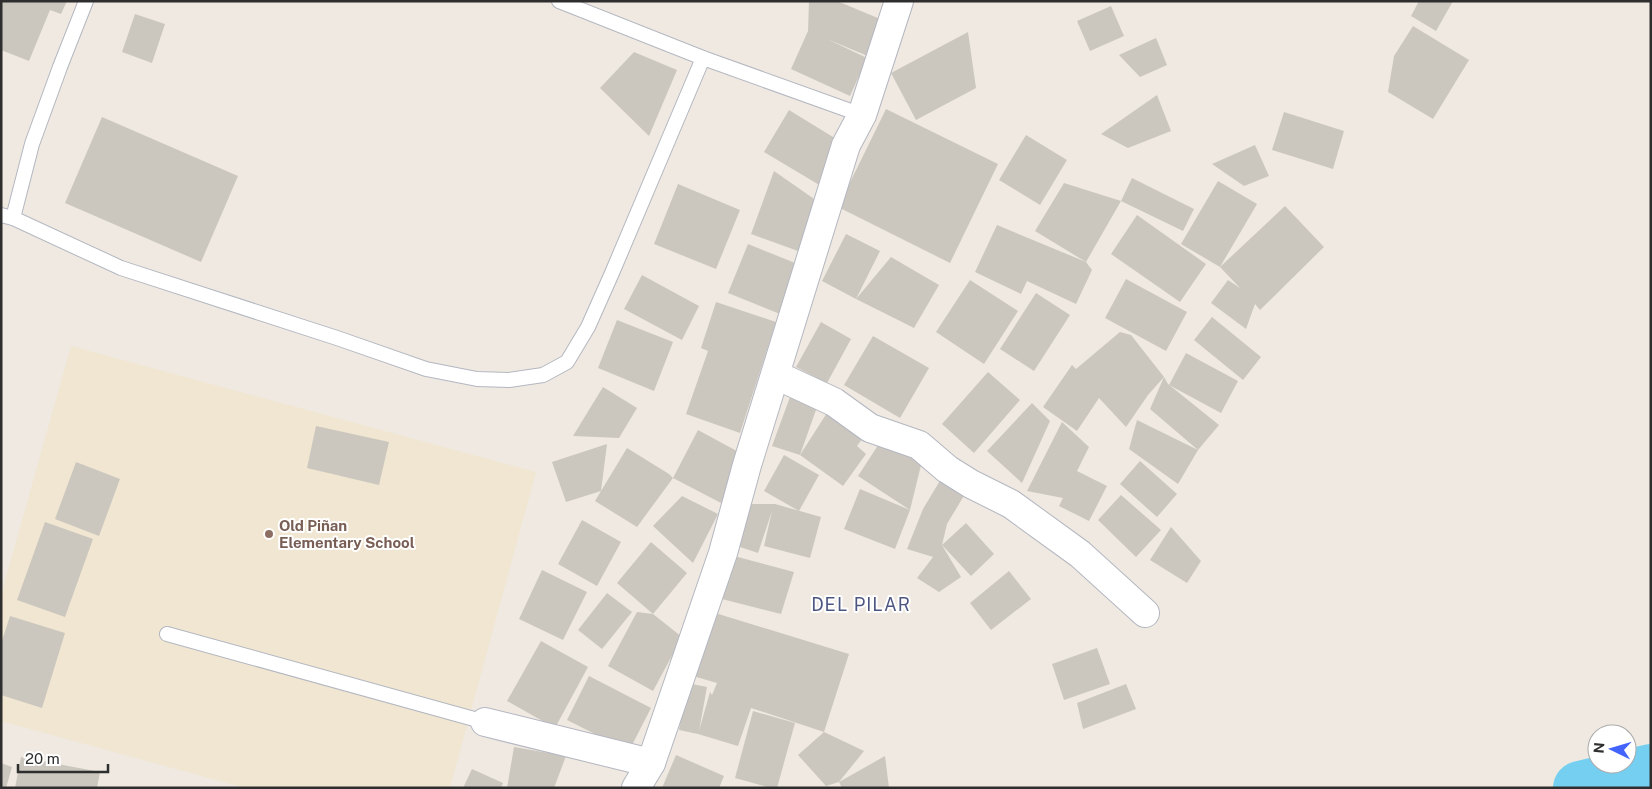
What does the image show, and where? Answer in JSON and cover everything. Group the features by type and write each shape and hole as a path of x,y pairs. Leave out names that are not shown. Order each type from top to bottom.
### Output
{"street":[{"path":"636,788 651,763 723,553 747,465 846,144 862,115 899,1"},
{"path":"776,374 834,402 870,428 919,445 947,469 971,484 1011,504 1080,554 1144,613"},
{"path":"485,722 651,763"}],"lane":[{"path":"86,1 60,67 7,217 121,268 426,369 477,379 509,380 543,375 566,362 588,327 703,58"},
{"path":"559,1 703,58 862,115"},
{"path":"167,634 485,722"}],"shaded area":[{"name":"Old Piñan Elementary School","path":"71,346 536,472 450,788 245,788 1,721 1,595"}],"building":[{"path":"1,1 67,1 61,14 50,10 29,61 1,50"},
{"path":"809,1 837,1 885,21 870,57 827,39 867,58 850,96 791,69 808,31"},
{"path":"1419,1 1453,1 1436,31 1411,16"},
{"path":"1111,6 1124,36 1090,51 1077,21"},
{"path":"135,14 165,24 152,63 122,52"},
{"path":"1413,26 1469,60 1433,119 1388,92 1394,56"},
{"path":"968,32 976,88 916,120 891,73"},
{"path":"1156,38 1167,65 1140,77 1119,55"},
{"path":"634,52 677,70 649,136 600,88"},
{"path":"1157,95 1171,131 1128,148 1101,134"},
{"path":"886,109 998,164 950,263 838,207"},
{"path":"789,110 846,145 821,186 764,152"},
{"path":"1284,112 1344,131 1333,169 1272,150"},
{"path":"102,117 238,176 201,262 65,203"},
{"path":"1026,135 1067,160 1040,205 999,180"},
{"path":"1255,145 1269,176 1244,186 1212,164"},
{"path":"774,171 827,208 798,251 751,234"},
{"path":"1132,178 1194,209 1183,231 1121,201"},
{"path":"1218,181 1257,204 1220,267 1181,244"},
{"path":"1064,183 1121,201 1086,262 1035,231"},
{"path":"678,184 740,210 716,269 654,244"},
{"path":"1285,206 1324,247 1260,310 1255,304 1246,329 1211,303 1228,280 1240,288 1220,267"},
{"path":"1137,215 1206,264 1180,302 1111,254"},
{"path":"997,225 1086,262 1092,270 1076,304 1027,281 1021,294 975,272"},
{"path":"846,234 880,251 856,299 822,281"},
{"path":"748,244 800,265 780,314 728,293"},
{"path":"891,257 939,285 914,328 856,299"},
{"path":"642,275 699,306 682,340 624,309"},
{"path":"1126,279 1187,312 1166,351 1105,318"},
{"path":"970,280 1018,311 984,364 936,332"},
{"path":"1036,293 1070,315 1034,371 1000,349"},
{"path":"716,302 776,322 740,433 686,414 708,351 701,348"},
{"path":"1212,317 1261,357 1243,380 1194,340"},
{"path":"617,320 673,342 654,391 598,368"},
{"path":"821,322 851,339 827,383 796,367"},
{"path":"1120,332 1131,335 1164,377 1148,395 1126,427 1099,398 1077,431 1043,407 1072,365 1076,369"},
{"path":"873,336 929,368 900,418 844,385"},
{"path":"1186,353 1238,381 1221,413 1169,385"},
{"path":"988,372 1020,400 974,453 942,424"},
{"path":"1164,377 1168,384 1219,425 1198,450 1150,409"},
{"path":"603,387 637,408 619,438 573,436"},
{"path":"790,397 817,407 800,455 772,446"},
{"path":"834,402 870,428 857,446 866,454 843,486 800,455"},
{"path":"1032,403 1050,421 1022,483 987,451"},
{"path":"1137,420 1198,450 1178,484 1129,449"},
{"path":"1062,422 1089,447 1077,471 1107,486 1089,521 1059,506 1063,498 1027,491"},
{"path":"316,426 389,442 379,485 307,468"},
{"path":"698,430 746,456 721,503 673,478"},
{"path":"886,433 923,457 910,510 858,476"},
{"path":"607,444 601,491 566,502 552,462"},
{"path":"627,448 673,478 637,527 595,501"},
{"path":"784,455 819,475 799,511 764,491"},
{"path":"1140,461 1177,494 1157,517 1120,484"},
{"path":"76,462 120,479 99,536 55,519"},
{"path":"947,469 971,484 947,524 942,545 961,577 939,592 917,578 933,557 907,549 923,509"},
{"path":"860,489 910,510 895,549 844,529"},
{"path":"1121,495 1161,530 1136,557 1098,520"},
{"path":"682,496 718,514 693,563 653,526"},
{"path":"751,504 775,504 821,517 810,558 764,546 772,511 758,553 737,546"},
{"path":"582,520 621,542 597,586 558,564"},
{"path":"45,522 93,539 65,617 17,600"},
{"path":"966,523 994,554 971,576 942,545"},
{"path":"1171,527 1201,561 1187,583 1150,560"},
{"path":"651,542 687,573 653,614 617,583"},
{"path":"723,553 794,572 781,614 714,597"},
{"path":"542,570 587,592 563,640 519,619"},
{"path":"1009,571 1031,599 991,630 970,603"},
{"path":"607,593 632,612 602,649 578,630"},
{"path":"637,612 653,614 682,637 653,691 608,666"},
{"path":"712,612 849,654 824,732 751,708 738,746 679,730 687,683 707,687 699,731 710,692 712,695 717,683 693,676"},
{"path":"10,616 65,633 42,708 1,695 1,644"},
{"path":"541,641 588,667 555,728 507,701"},
{"path":"1097,648 1110,684 1064,700 1052,664"},
{"path":"589,676 651,708 629,751 567,720"},
{"path":"1126,684 1136,709 1083,729 1077,703"},
{"path":"753,711 795,723 777,788 735,778"},
{"path":"824,732 864,751 839,782 826,786 798,755"},
{"path":"514,747 566,756 554,788 507,788"},
{"path":"676,755 724,776 719,788 662,788"},
{"path":"885,756 889,788 842,788 839,782"},
{"path":"21,757 100,772 97,788 15,788"},
{"path":"1,763 12,767 6,788 1,788"},
{"path":"472,769 503,783 501,788 463,788"}],"waterway":[{"path":"1580,788 1651,771"}],"place":[{"name":"Old Piñan Elementary School","path":"269,534"}],"district":[{"name":"DEL PILAR","path":"861,604"}]}
